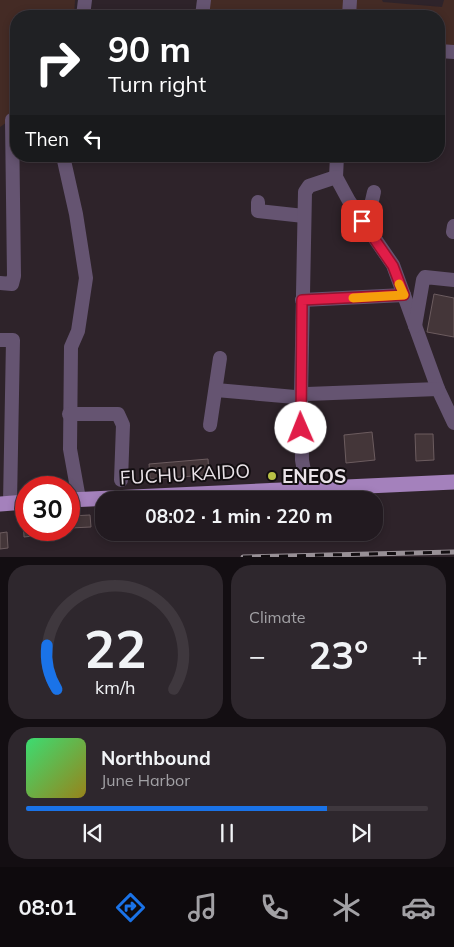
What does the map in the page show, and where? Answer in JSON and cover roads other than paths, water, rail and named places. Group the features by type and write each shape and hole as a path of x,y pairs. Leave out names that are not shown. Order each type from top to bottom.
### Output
{"main road":[{"name":"FUCHU KAIDO","path":"80,500 454,482"}],"street":[{"path":"9,121 10,152"},
{"path":"0,283 12,284 14,276 10,162"},
{"path":"64,162 76,214 86,278 78,331 71,347 69,414 72,476"},
{"path":"337,162 336,177 362,221 393,266 438,389 454,423"},
{"path":"307,488 302,460 301,396 306,188 336,177"},
{"path":"362,221 368,218 374,192"},
{"path":"258,212 304,216"},
{"path":"415,326 425,277 454,280"},
{"path":"302,300 404,295"},
{"path":"0,340 13,340 5,503"},
{"path":"210,425 220,358"},
{"path":"216,390 301,396 307,394 438,389"},
{"path":"69,414 118,414 122,425 121,480"}],"railway":[{"path":"243,557 454,552"}],"place":[{"name":"ENEOS","path":"272,476"}]}
